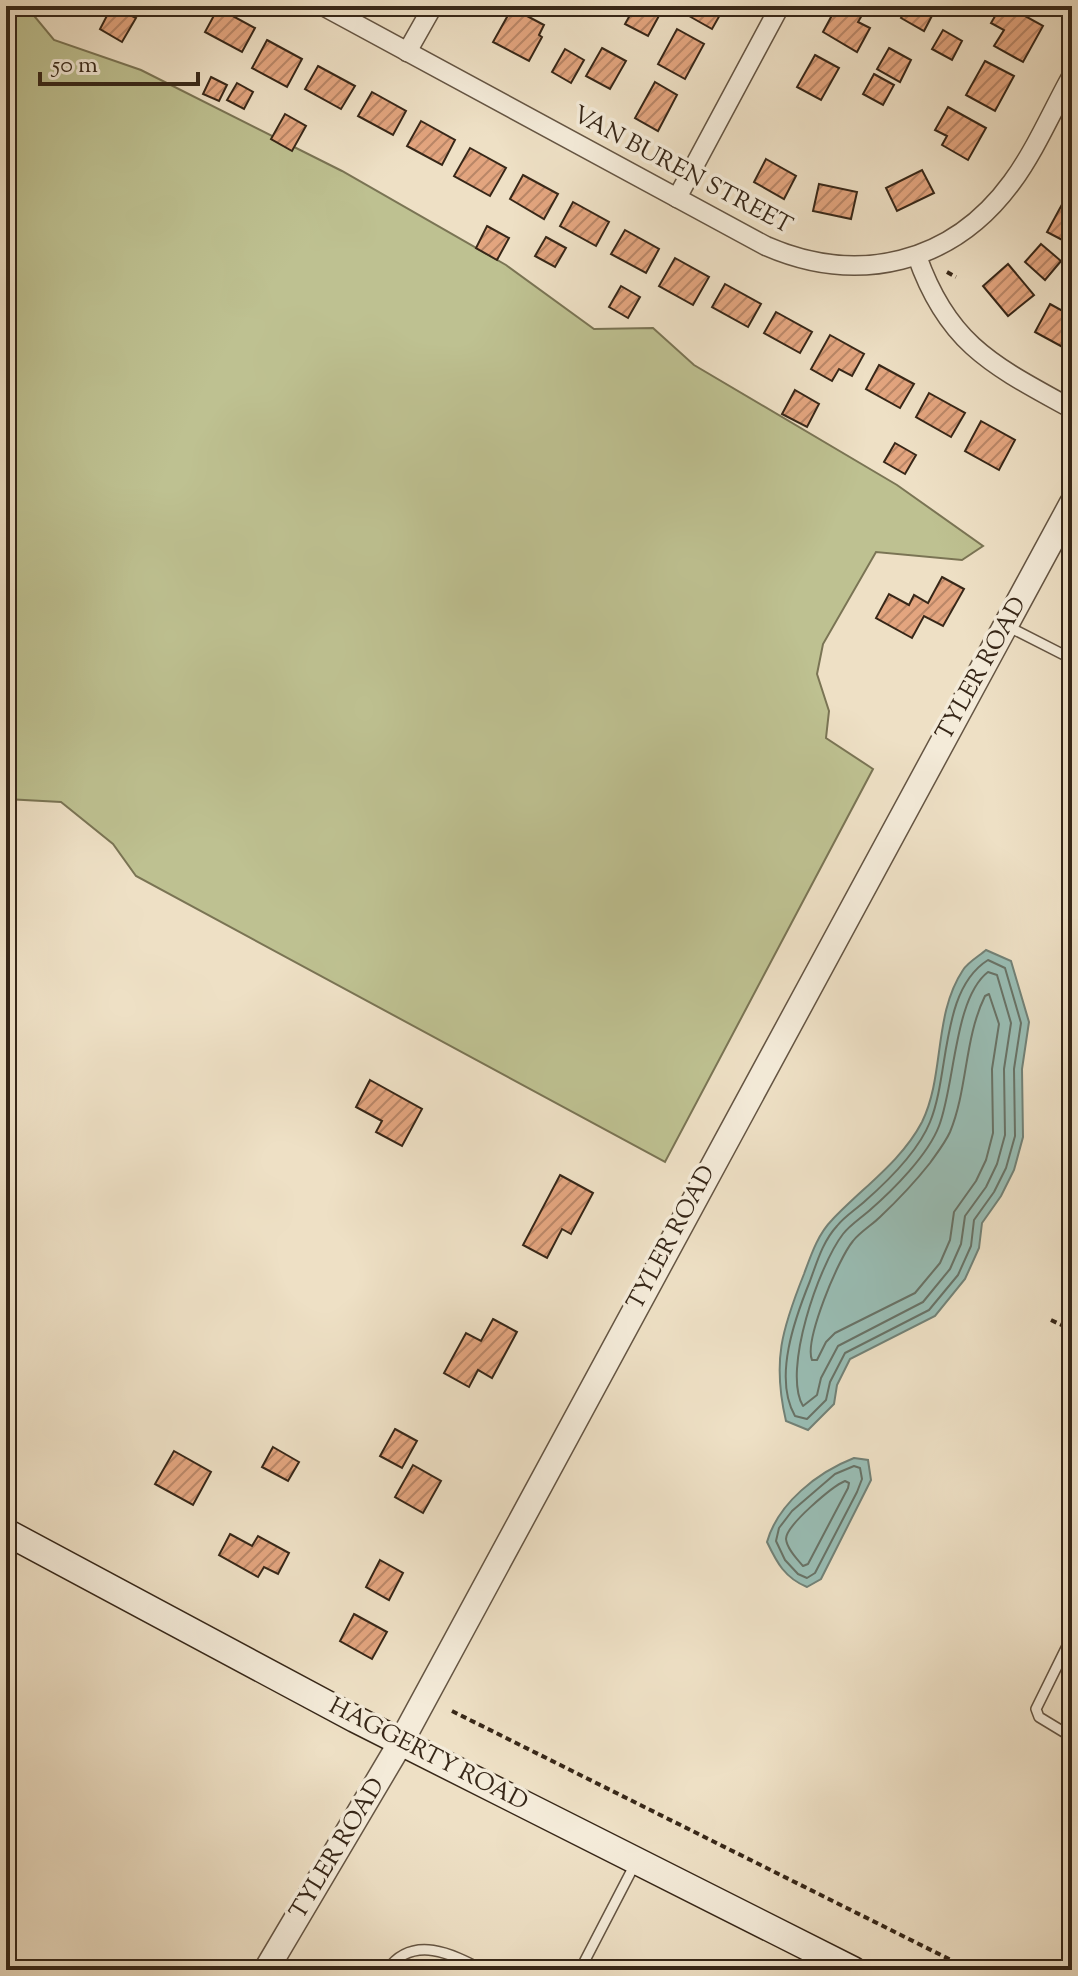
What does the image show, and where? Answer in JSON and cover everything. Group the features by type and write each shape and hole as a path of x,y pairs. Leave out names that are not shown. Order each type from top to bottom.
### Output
{"main road":[{"name":"HAGGERTY ROAD","path":"6,1532 401,1742 853,1970"}],"street":[{"name":"VAN BUREN STREET","path":"323,6 766,246 807,261 835,266 864,266 917,256 970,226 1014,180 1072,75"},
{"path":"407,52 433,6"},
{"path":"677,198 780,6"},
{"path":"917,256 926,282 940,307 975,350 998,368 1072,409"},
{"name":"TYLER ROAD","path":"266,1970 401,1742 1072,503"}],"lane":[{"path":"1005,626 1072,659"},
{"path":"1072,1636 1036,1709 1039,1717 1072,1737"},
{"path":"580,1970 636,1862"},
{"path":"387,1970 402,1955 433,1950 483,1970"}],"path":[{"path":"947,272 956,277"},
{"path":"1051,1320 1072,1330"},
{"path":"452,1711 971,1970"}],"green space":[{"path":"6,6 26,6 54,40 141,70 342,171 506,265 594,329 653,328 694,365 897,485 983,546 962,560 876,552 823,644 817,674 829,711 826,738 873,769 665,1162 136,876 113,844 61,802 6,799"}],"water":[{"path":"986,950 1011,961 1029,1022 1022,1069 1023,1137 1014,1170 982,1223 979,1248 965,1279 935,1316 850,1359 837,1385 834,1404 808,1430 786,1421 780,1380 785,1329 796,1294 815,1245 827,1226 903,1150 922,1122 934,1085 947,1006 965,967"},
{"path":"854,1458 868,1460 871,1480 821,1579 807,1587 782,1569 774,1557 767,1542 772,1528 801,1491 814,1480"}],"building":[{"path":"112,6 136,18 122,42 100,29"},
{"path":"635,6 651,6 661,12 648,36 625,24"},
{"path":"695,6 725,6 712,29 689,16"},
{"path":"837,6 859,6 865,10 858,22 870,28 857,52 823,32"},
{"path":"908,6 929,6 935,10 924,31 901,18"},
{"path":"1001,6 1007,6 1043,26 1023,62 994,46 1004,30 991,23"},
{"path":"218,8 255,28 242,52 205,32"},
{"path":"512,8 544,25 539,35 542,37 529,61 493,42"},
{"path":"677,29 704,44 685,79 658,64"},
{"path":"943,30 962,41 952,60 932,49"},
{"path":"267,40 302,59 287,87 252,68"},
{"path":"602,48 626,61 610,89 586,76"},
{"path":"889,48 911,60 900,82 877,69"},
{"path":"565,49 584,60 571,83 552,72"},
{"path":"815,55 839,68 821,100 797,87"},
{"path":"985,61 1014,76 995,111 966,95"},
{"path":"318,66 355,86 341,109 305,89"},
{"path":"874,74 894,85 883,105 863,94"},
{"path":"211,77 227,85 219,101 203,94"},
{"path":"655,82 677,95 658,131 635,118"},
{"path":"237,83 253,92 244,109 227,100"},
{"path":"372,92 406,111 393,135 358,116"},
{"path":"948,107 986,128 968,160 942,145 947,136 935,130"},
{"path":"285,114 306,126 292,151 271,139"},
{"path":"421,121 455,140 442,165 407,146"},
{"path":"470,148 506,168 490,196 454,176"},
{"path":"766,159 796,176 784,199 754,182"},
{"path":"922,170 934,193 897,211 886,188"},
{"path":"523,175 558,194 544,219 510,199"},
{"path":"819,184 857,192 851,219 813,211"},
{"path":"1066,197 1072,200 1072,245 1047,232"},
{"path":"573,202 609,222 596,246 560,226"},
{"path":"487,226 509,238 497,260 476,248"},
{"path":"625,230 659,249 646,273 611,254"},
{"path":"546,237 566,248 555,267 535,256"},
{"path":"1041,244 1061,261 1045,280 1025,262"},
{"path":"675,258 709,277 693,305 659,286"},
{"path":"1008,264 1034,295 1008,316 983,286"},
{"path":"725,284 761,304 748,327 712,307"},
{"path":"621,286 640,297 628,318 609,307"},
{"path":"1050,304 1072,316 1070,351 1035,332"},
{"path":"776,312 812,332 800,353 764,333"},
{"path":"830,335 864,354 852,376 839,369 832,381 811,369"},
{"path":"879,365 914,384 900,408 866,389"},
{"path":"795,390 819,404 807,427 782,414"},
{"path":"929,393 965,413 951,437 916,417"},
{"path":"981,421 1015,440 999,470 965,451"},
{"path":"895,443 916,455 905,474 884,462"},
{"path":"942,577 964,589 943,626 924,616 912,638 876,618 889,594 909,605 914,595 928,603"},
{"path":"370,1080 422,1109 402,1146 376,1132 382,1121 356,1107"},
{"path":"560,1175 593,1193 571,1234 562,1229 547,1258 523,1245"},
{"path":"493,1319 517,1332 492,1378 478,1370 469,1387 444,1373 466,1333 481,1341"},
{"path":"395,1429 417,1441 402,1468 380,1456"},
{"path":"273,1447 299,1462 288,1481 262,1467"},
{"path":"174,1451 211,1472 193,1505 155,1484"},
{"path":"413,1465 441,1481 423,1513 395,1497"},
{"path":"230,1534 252,1546 258,1536 289,1553 278,1574 264,1567 258,1577 219,1555"},
{"path":"380,1560 403,1573 389,1600 366,1587"},
{"path":"354,1614 387,1632 372,1659 340,1641"}]}
